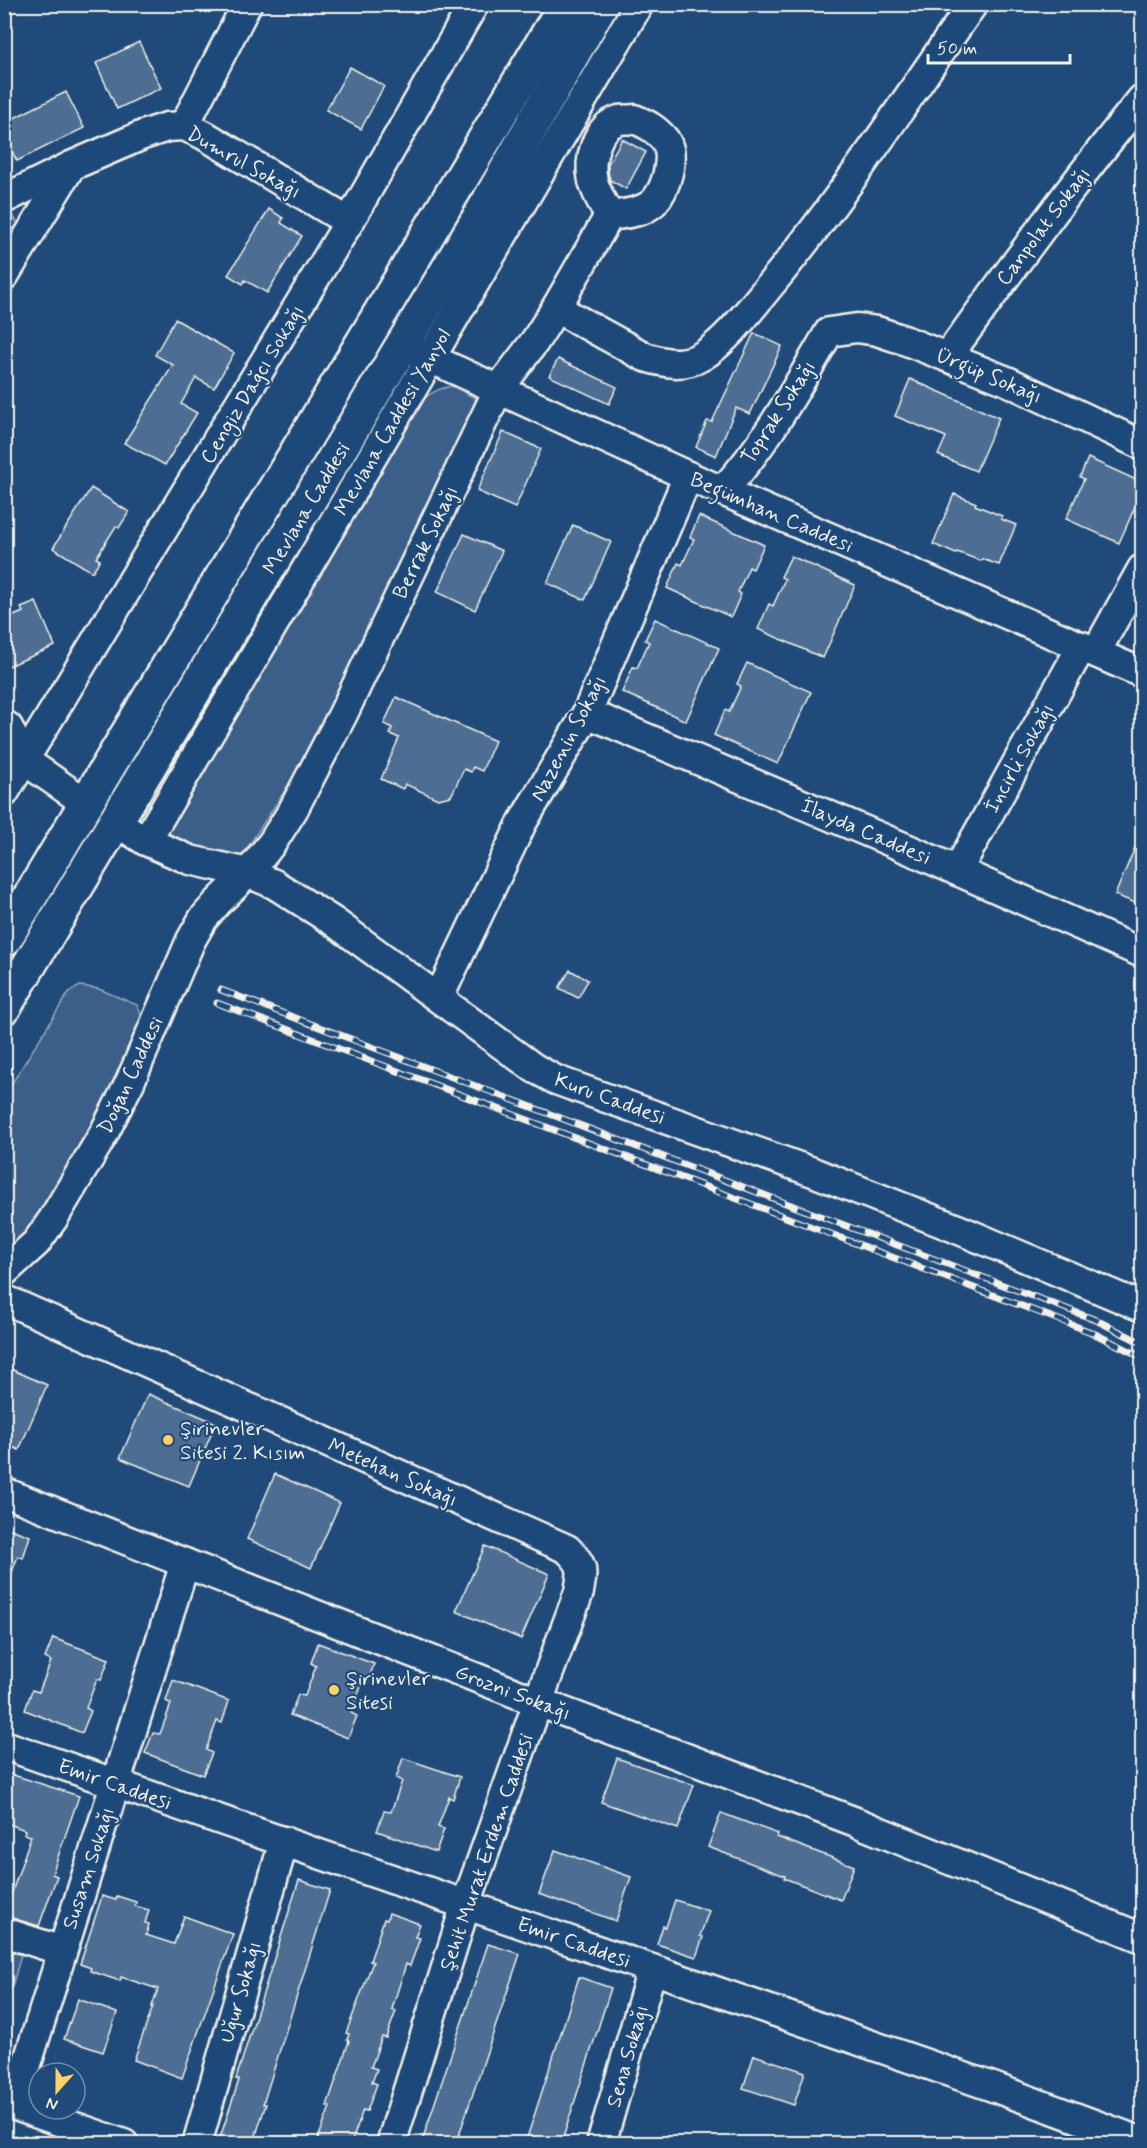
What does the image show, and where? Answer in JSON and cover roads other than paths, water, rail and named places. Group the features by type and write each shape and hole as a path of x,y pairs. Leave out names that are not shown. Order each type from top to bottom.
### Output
{"main road":[{"name":"Mevlana Caddesi","path":"4,940 566,4"},
{"name":"Mevlana Caddesi","path":"4,1007 116,822 416,352 488,203 601,4"}],"street":[{"path":"184,126 247,4"},
{"name":"Cengiz Dağcı Sokağı","path":"4,793 349,222 474,4"},
{"name":"Mevlana Caddesi Yanyol","path":"146,841 416,352 639,4"},
{"path":"556,308 645,357 661,362 681,363 702,356 744,316 800,248 973,4"},
{"name":"Canpolat Sokağı","path":"948,356 1028,244 1143,99"},
{"name":"Dumrul Sokağı","path":"4,199 142,135 167,127 184,126 204,135 349,222"},
{"path":"4,276 71,166"},
{"name":"Berrak Sokağı","path":"248,873 272,843 298,801 343,714 498,390 535,341 609,216"},
{"name":"Ürgüp Sokağı","path":"829,332 857,328 877,331 948,356 1143,445"},
{"name":"Toprak Sokağı","path":"723,490 742,470 767,437 829,332"},
{"name":"Begümhan Caddesi","path":"416,352 688,476 1143,673"},
{"name":"Nazenin Sokağı","path":"439,997 522,824 587,713 688,476"},
{"name":"İncirli Sokağı","path":"957,871 1089,649 1143,569"},
{"name":"İlayda Caddesi","path":"587,713 1143,953"},
{"path":"4,725 8,727 24,760 86,803"},
{"name":"Kuru Caddesi","path":"116,822 146,841 190,860 248,873 295,896 439,997 534,1068 556,1080 656,1114 824,1177 955,1228 1143,1307"},
{"name":"Doğan Caddesi","path":"4,1272 36,1243 103,1135 130,1082 191,940 203,919 248,873"},
{"name":"Metehan Sokağı","path":"4,1299 567,1549 580,1562"},
{"name":"Grozni Sokağı","path":"4,1492 538,1702 856,1822 1143,1938"},
{"name":"Şehit Murat Erdem Caddesi","path":"391,2144 466,1904 579,1592 582,1574 580,1562"},
{"name":"Susam Sokağı","path":"9,2104 62,1951 185,1563"},
{"name":"Emir Caddesi","path":"4,1745 993,2087 1143,2142"},
{"name":"Uğur Sokağı","path":"196,2144 284,1841"},
{"path":"4,1932 62,1951"},
{"name":"Sena Sokağı","path":"601,2144 652,1969"},
{"path":"9,2104 124,2144"}],"railway":[{"path":"221,990 1096,1320 1142,1343"},
{"path":"217,1003 1091,1332 1142,1357"}],"place":[{"name":"Şirinevler Sitesi 2. Kısım","path":"168,1440"},
{"name":"Şirinevler Sitesi","path":"334,1690"}]}
